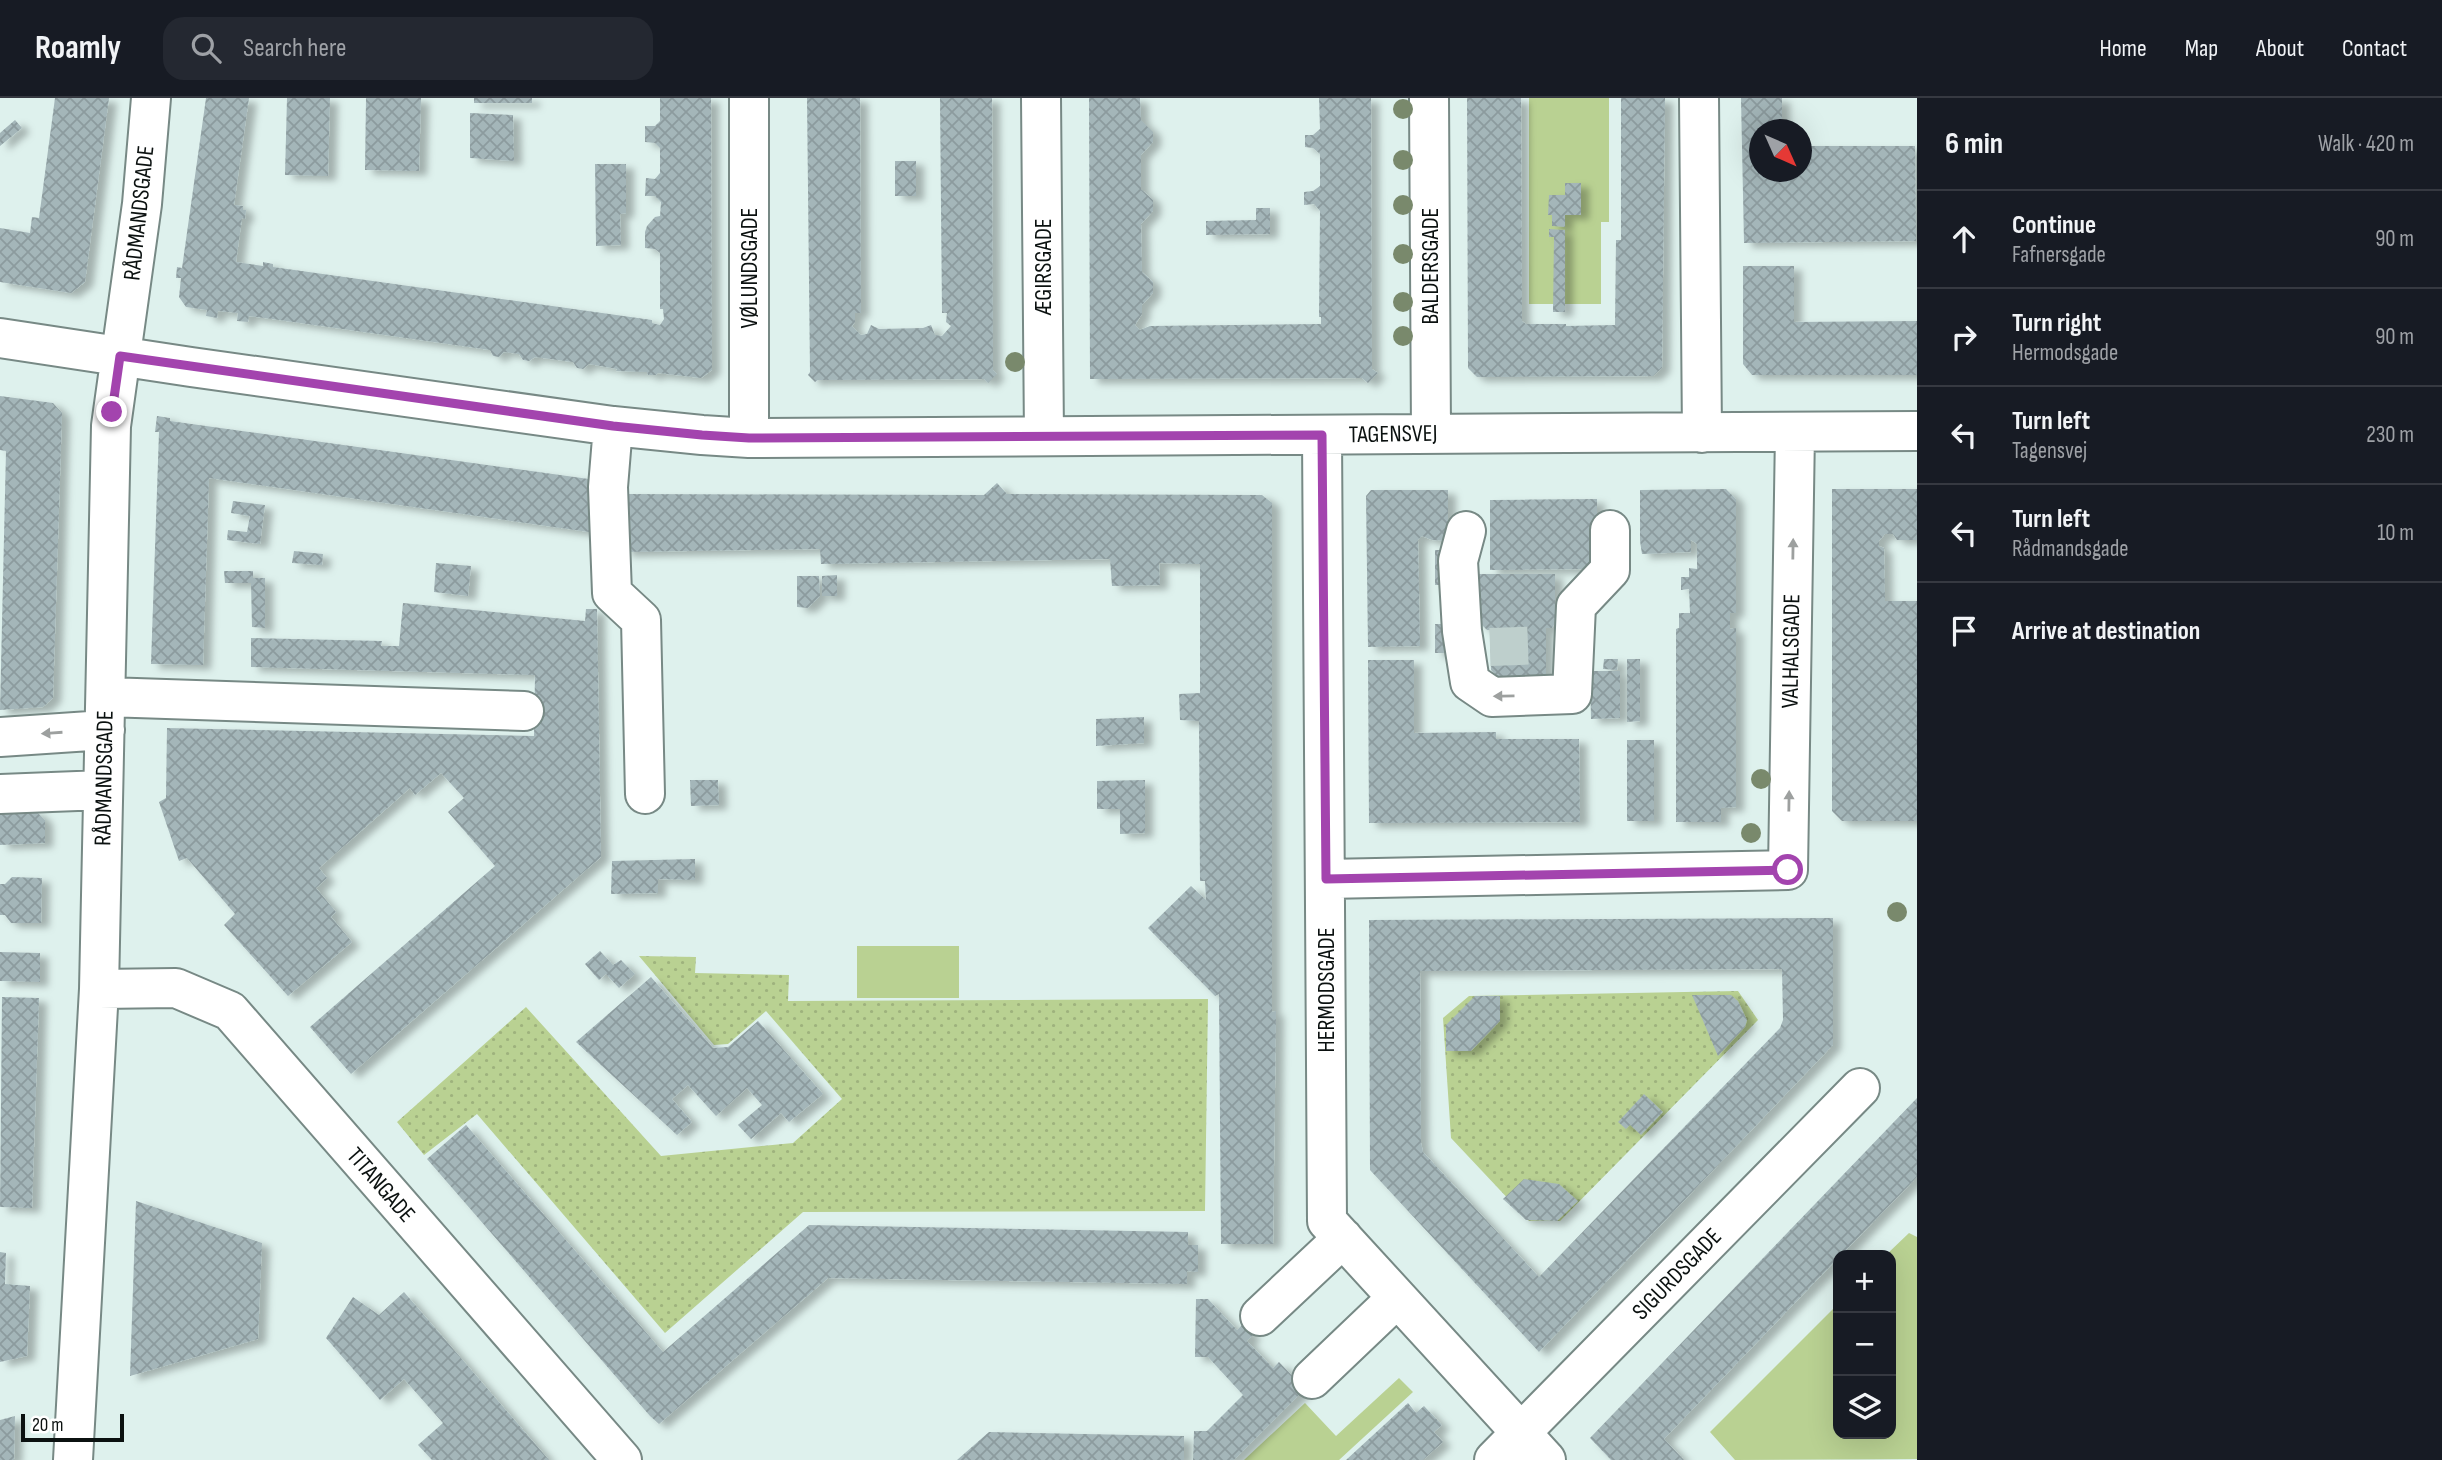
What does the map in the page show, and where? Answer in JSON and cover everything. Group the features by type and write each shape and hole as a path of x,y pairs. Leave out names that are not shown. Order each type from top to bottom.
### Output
{"street":[{"name":"RÅDMANDSGADE","path":"73,1460 99,989 111,426 142,204 151,98"},
{"name":"VØLUNDSGADE","path":"749,98 749,438"},
{"name":"ÆGIRSGADE","path":"1041,98 1044,436"},
{"name":"BALDERSGADE","path":"1429,98 1431,433"},
{"path":"1699,98 1702,433"},
{"name":"TAGENSVEJ","path":"0,338 613,426 749,438 1917,431"},
{"path":"613,426 608,487 612,593 641,620 645,794"},
{"name":"VALHALSGADE","path":"1326,879 1788,870 1795,432"},
{"name":"HERMODSGADE","path":"1322,435 1327,1221 1534,1447"},
{"path":"1466,531 1458,561 1476,639 1471,682 1492,696 1572,694 1560,645 1576,606 1609,570 1610,530"},
{"path":"0,737 105,713 524,711"},
{"path":"0,794 103,790"},
{"name":"TITANGADE","path":"99,989 176,988 230,1011 622,1460"},
{"name":"SIGURDSGADE","path":"1494,1460 1534,1447 1860,1088"},
{"path":"1260,1316 1343,1238"},
{"path":"1312,1379 1397,1298"}],"green space":[{"path":"1529,98 1609,98 1609,222 1601,222 1601,304 1529,304"},
{"path":"857,946 959,946 959,998 857,998"},
{"path":"639,956 696,957 695,973 789,975 788,1001 1208,999 1205,1211 803,1212 665,1333 477,1114 424,1155 397,1122 526,1007 661,1156 793,1143 842,1099 766,1011 728,1044 714,1045"},
{"path":"1738,991 1758,1020 1560,1221 1529,1221 1451,1138 1443,1018 1469,996"},
{"path":"1909,1233 1917,1237 1917,1459 1735,1460 1710,1432 1833,1309 1833,1439 1896,1439 1896,1250 1891,1250"},
{"path":"1399,1378 1413,1392 1339,1460 1244,1460 1305,1403 1336,1436"}],"building":[{"path":"55,98 109,98 85,282 71,293 0,282 0,228 30,233 32,217 39,218"},
{"path":"206,98 249,98 234,205 243,206 243,210 246,210 245,219 242,218 236,262 263,266 263,262 273,264 273,267 652,320 652,323 660,325 664,319 663,309 660,309 660,253 655,249 645,248 645,232 655,217 660,216 661,202 655,196 645,196 646,178 655,179 660,173 660,148 655,143 645,142 645,126 655,126 660,121 660,98 711,98 712,370 701,378 616,371 617,369 589,364 583,369 577,368 573,362 535,357 529,361 523,360 519,354 504,352 499,357 493,356 490,350 272,319 249,316 248,322 237,321 238,313 218,311 217,318 206,316 207,310 186,307 179,297 181,278 176,278 177,267 182,268"},
{"path":"287,98 330,98 328,176 285,175"},
{"path":"366,98 421,98 419,171 365,170"},
{"path":"474,98 532,98 532,103 474,103"},
{"path":"807,98 860,98 861,313 855,313 852,326 861,335 867,334 871,325 879,329 923,328 931,325 935,335 942,336 951,326 946,322 947,313 942,313 940,98 992,98 993,370 997,374 988,383 984,379 815,382 808,375"},
{"path":"1089,98 1140,98 1141,120 1153,132 1153,142 1141,155 1141,189 1153,200 1153,211 1141,224 1142,272 1153,282 1153,293 1142,305 1142,314 1135,325 1140,330 1150,326 1321,324 1320,211 1314,204 1304,205 1304,192 1313,191 1320,186 1320,154 1313,148 1305,147 1305,135 1313,135 1320,129 1319,98 1371,98 1372,369 1378,373 1368,383 1362,378 1090,379"},
{"path":"1467,98 1521,98 1522,321 1526,324 1566,326 1615,325 1616,240 1621,240 1621,98 1665,98 1662,368 1653,376 1477,377 1468,368"},
{"path":"1741,98 1782,98 1782,119 1749,119 1749,182 1812,182 1812,146 1915,146 1916,241 1744,243"},
{"path":"470,113 513,115 514,161 470,158"},
{"path":"15,120 22,128 0,146 0,133"},
{"path":"895,161 916,161 916,196 895,196"},
{"path":"595,164 626,164 626,213 620,214 621,245 596,246"},
{"path":"1565,183 1581,183 1581,215 1565,215 1565,227 1552,226 1552,215 1548,215 1549,195 1565,195"},
{"path":"1256,208 1270,208 1270,234 1206,235 1206,221 1256,220"},
{"path":"1549,229 1565,230 1565,312 1553,312 1554,237 1549,237"},
{"path":"1743,266 1794,266 1794,322 1917,321 1917,375 1752,375 1743,364"},
{"path":"0,396 53,403 62,413 53,698 43,707 0,710 6,451 0,450"},
{"path":"157,416 170,418 170,421 596,480 596,533 209,478 203,665 151,664 159,432 155,432"},
{"path":"997,483 1007,494 1262,495 1272,503 1272,1012 1276,1011 1273,1244 1221,1244 1219,994 1215,996 1148,928 1191,886 1206,900 1205,881 1200,881 1199,721 1180,720 1179,694 1200,693 1200,564 1159,563 1160,585 1112,586 1110,559 821,564 820,549 624,552 624,494 984,495"},
{"path":"1726,489 1736,499 1736,613 1730,613 1730,629 1736,628 1736,807 1721,808 1721,822 1676,822 1676,629 1679,628 1679,613 1690,613 1689,589 1681,590 1681,577 1689,577 1689,568 1697,569 1697,544 1691,540 1691,552 1642,554 1640,490"},
{"path":"1832,489 1917,489 1917,540 1897,540 1893,534 1885,534 1879,541 1879,546 1884,548 1885,601 1917,601 1917,821 1842,821 1832,811"},
{"path":"1371,490 1448,490 1448,541 1422,536 1418,540 1420,646 1368,647 1366,496"},
{"path":"1597,499 1597,569 1490,570 1490,500"},
{"path":"233,501 265,505 260,544 227,540 228,530 247,532 250,516 231,513"},
{"path":"1435,550 1449,550 1449,585 1435,585"},
{"path":"294,551 323,554 322,565 292,563"},
{"path":"436,563 471,566 468,596 434,592"},
{"path":"224,571 253,571 253,578 265,578 265,628 252,627 251,583 225,583"},
{"path":"1471,574 1555,574 1555,623 1552,628 1546,628 1546,680 1500,680 1491,670 1490,630 1471,614"},
{"path":"837,575 837,596 822,596 822,576"},
{"path":"797,576 819,576 820,596 808,608 797,607"},
{"path":"403,603 585,621 586,609 597,609 601,857 351,1074 310,1027 495,866 448,812 464,798 441,773 415,795 410,788 319,868 327,878 316,888 336,912 331,917 352,942 288,996 224,925 235,914 187,858 179,861 159,802 166,798 167,728 534,736 535,675 251,667 251,638 382,641 381,646 399,646"},
{"path":"1435,624 1451,624 1451,653 1435,653"},
{"path":"1604,659 1618,659 1617,670 1603,669"},
{"path":"1627,659 1640,659 1640,721 1627,722"},
{"path":"1368,660 1414,660 1414,733 1496,732 1496,739 1579,739 1580,822 1369,823"},
{"path":"1590,671 1620,671 1620,718 1591,719"},
{"path":"1144,717 1144,743 1096,746 1096,719"},
{"path":"1627,740 1654,740 1654,821 1627,821"},
{"path":"690,780 718,780 719,805 691,806"},
{"path":"1145,780 1145,833 1120,834 1120,809 1097,809 1097,781"},
{"path":"36,811 45,820 45,843 0,845 0,814"},
{"path":"695,859 695,880 658,879 658,893 611,894 612,861"},
{"path":"12,877 42,878 41,923 11,923 5,915 0,915 0,884 5,884"},
{"path":"1833,918 1833,1045 1539,1352 1370,1170 1369,920","holes":["1782,969 1783,1020 1780,1028 1539,1277 1423,1152 1420,971"]},
{"path":"600,951 613,965 621,960 635,974 619,988 606,974 599,980 585,964"},
{"path":"0,952 40,953 40,982 0,981"},
{"path":"651,977 713,1048 728,1047 758,1021 823,1094 789,1122 781,1113 751,1139 738,1125 762,1105 747,1088 716,1116 688,1085 672,1099 692,1122 677,1135 576,1042"},
{"path":"1692,995 1731,995 1738,1001 1747,1020 1745,1027 1718,1056"},
{"path":"1475,996 1500,996 1500,1021 1471,1051 1446,1051 1446,1025"},
{"path":"2,997 39,998 32,1208 0,1207"},
{"path":"1644,1094 1663,1112 1641,1135 1630,1125 1626,1129 1618,1122"},
{"path":"1917,1098 1917,1177 1846,1250 1833,1250 1833,1263 1664,1439 1684,1460 1611,1460 1590,1438"},
{"path":"466,1125 663,1352 809,1225 1188,1232 1188,1245 1198,1245 1198,1272 1187,1271 1187,1284 828,1278 659,1424 427,1159"},
{"path":"1524,1179 1559,1184 1578,1201 1557,1221 1526,1220 1503,1199"},
{"path":"136,1201 262,1243 258,1339 130,1376"},
{"path":"0,1252 6,1253 5,1284 30,1286 27,1356 0,1362"},
{"path":"404,1292 549,1460 432,1460 418,1445 443,1423 404,1379 380,1400 326,1338 353,1297 379,1315"},
{"path":"1196,1299 1208,1299 1237,1330 1243,1324 1253,1335 1247,1341 1273,1368 1279,1362 1305,1389 1234,1460 1193,1460 1194,1431 1207,1431 1243,1395 1208,1357 1195,1357"},
{"path":"1408,1403 1416,1413 1424,1406 1442,1425 1434,1432 1443,1442 1423,1460 1346,1460"},
{"path":"15,1416 14,1460 0,1460 0,1420"},
{"path":"989,1432 1184,1436 1184,1460 957,1460"}],"tunnel":[{"path":"1490,647 1545,645"}],"route":[{"path":"112,412 120,356 613,426 702,435 749,438 1322,435 1326,879 1788,870"}]}
